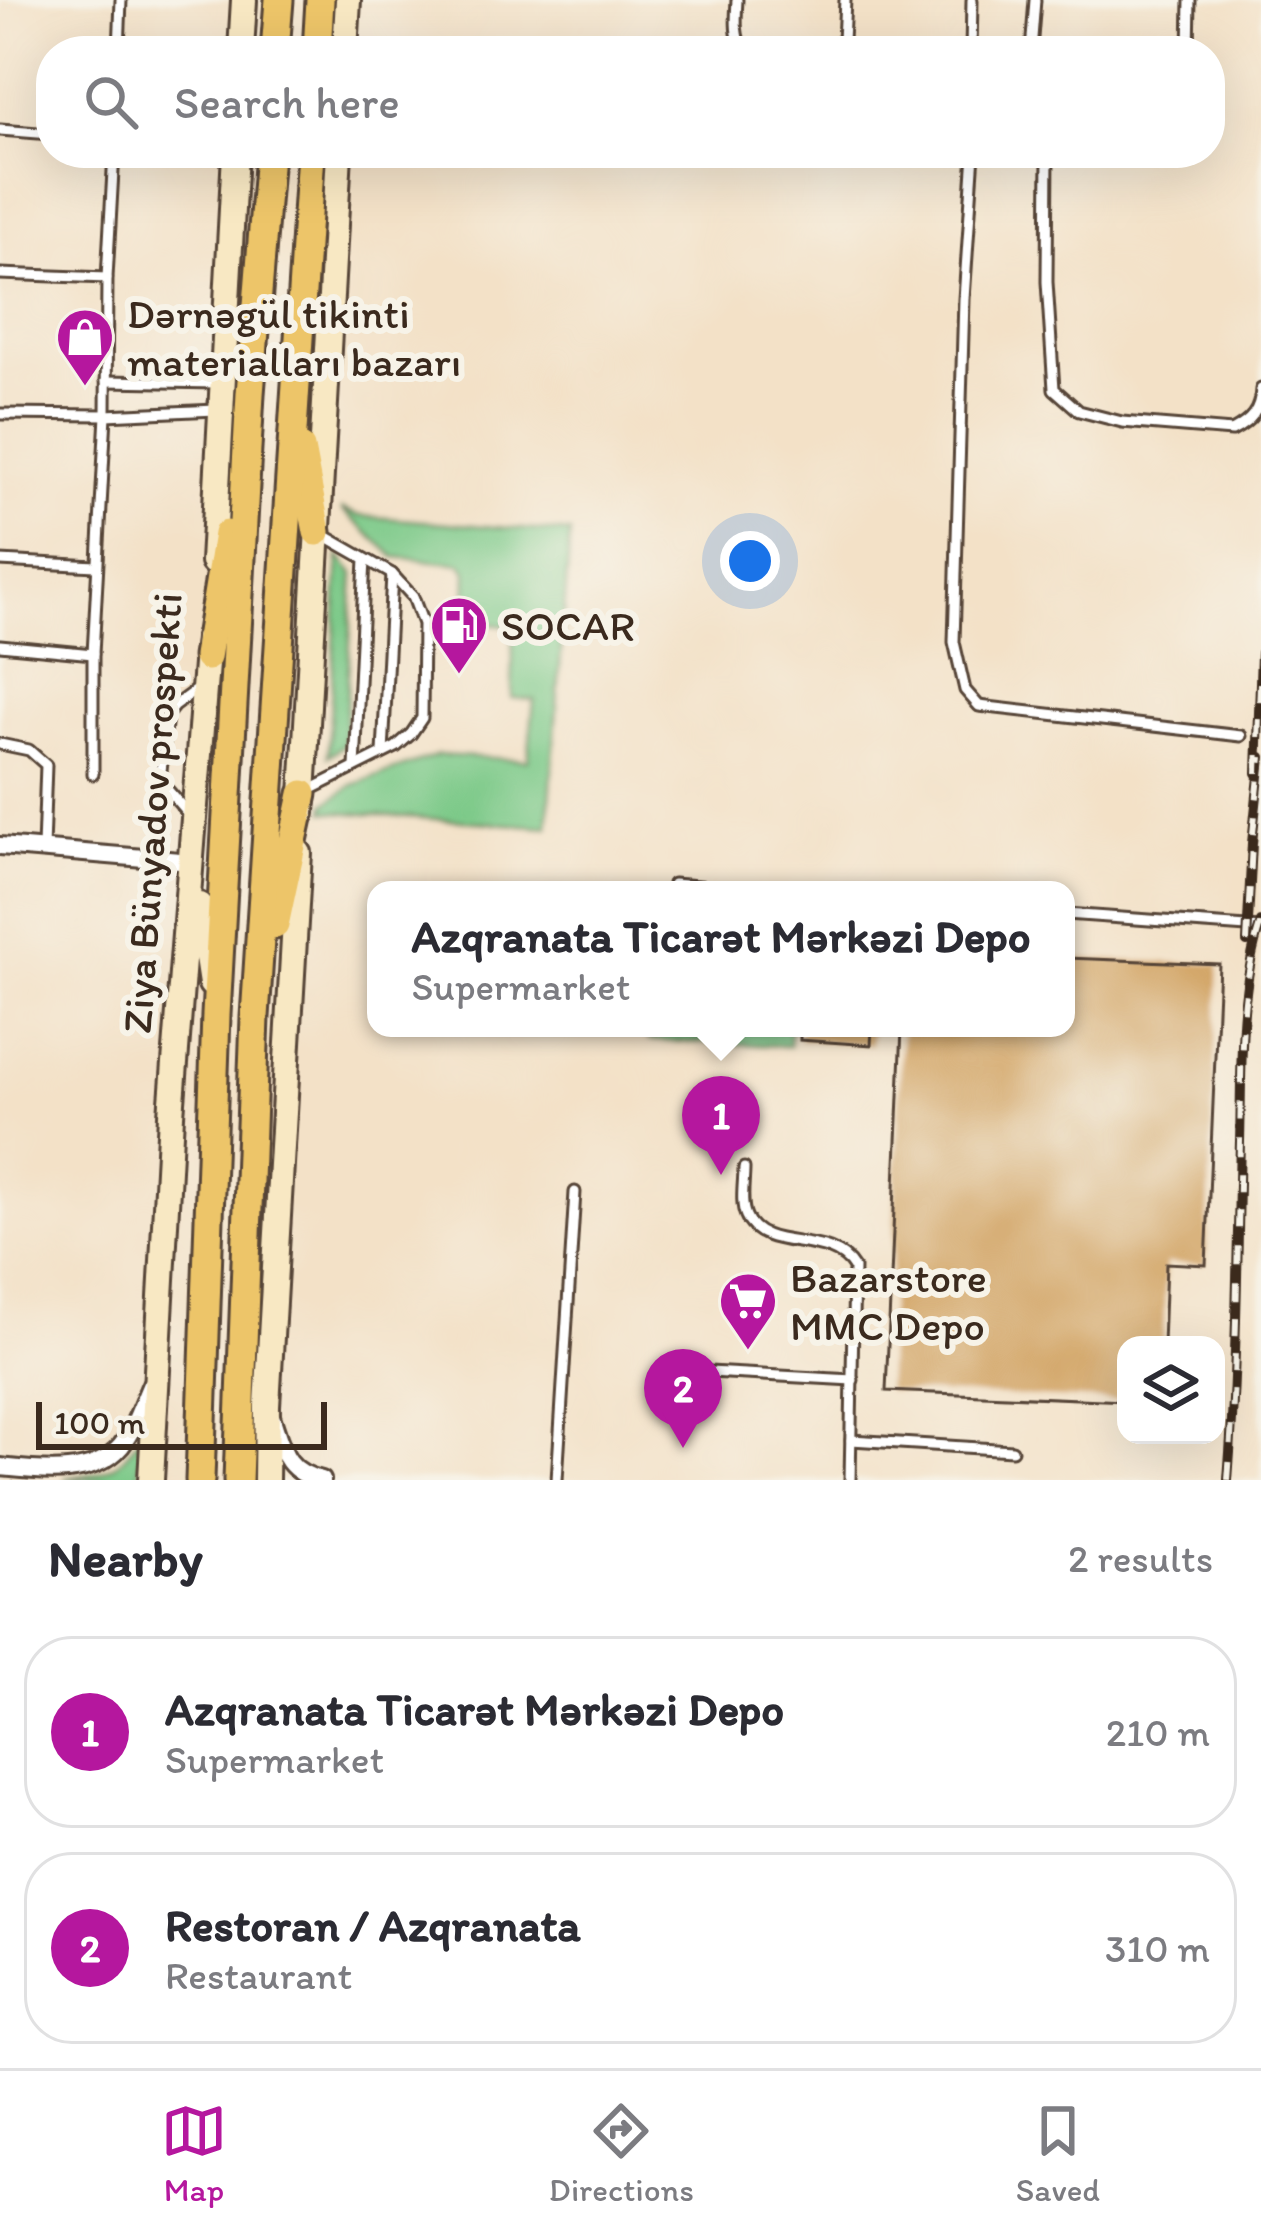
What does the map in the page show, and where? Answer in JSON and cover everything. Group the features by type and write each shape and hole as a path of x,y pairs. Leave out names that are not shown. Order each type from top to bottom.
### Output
{"main road":[{"path":"242,36 244,0"},
{"path":"276,36 279,0"},
{"path":"318,36 320,0"},
{"path":"346,36 348,0"},
{"name":"Ziya Bünyadov prospekti","path":"151,1480 171,1115 223,410 234,168"},
{"name":"Ziya Bünyadov prospekti","path":"200,1480 216,1015 267,168"},
{"path":"238,1480 255,1017 309,168"},
{"path":"266,1480 338,168"},
{"path":"206,670 250,394"},
{"path":"293,402 316,532"},
{"path":"255,1017 303,794"},
{"path":"192,862 216,1015"}],"street":[{"path":"0,846 192,862"},
{"path":"0,1467 85,1468 104,1460 130,1432 155,1372"},
{"path":"267,1406 291,1465 322,1480"},
{"path":"34,1470 52,1480"}],"lane":[{"path":"120,36 122,0"},
{"path":"737,0 737,36"},
{"path":"843,36 845,0"},
{"path":"971,36 972,0"},
{"path":"1033,36 1035,0"},
{"path":"1190,0 1190,36"},
{"path":"0,130 36,133"},
{"path":"93,774 96,566 114,168"},
{"path":"973,168 954,570 954,642 965,690 979,706 1241,736"},
{"path":"1048,168 1047,282 1054,389 1078,411 1122,422 1232,431 1247,423 1260,406 1261,388"},
{"path":"0,274 107,278"},
{"path":"106,381 223,383"},
{"path":"0,414 223,410"},
{"path":"303,794 383,753 411,734 422,718 423,624 413,597 392,574 316,532"},
{"path":"355,767 365,559"},
{"path":"0,561 96,566"},
{"path":"383,753 392,574"},
{"path":"0,645 93,654"},
{"path":"195,822 160,781 167,715 206,670"},
{"path":"0,744 29,750 46,765 44,848"},
{"path":"1075,915 1261,928"},
{"path":"744,1168 743,1205 752,1225 771,1236 842,1252 854,1268 850,1480"},
{"path":"557,1480 575,1192"},
{"path":"692,1371 853,1380"},
{"path":"851,1440 1012,1450"}],"green space":[{"path":"341,509 360,516 570,533 548,827 325,811 326,804 352,785 438,755 528,760 534,700 512,698 513,635 507,626 470,622 466,617 467,572 462,564 395,557"},
{"path":"339,556 354,574 344,745 328,756"},
{"path":"649,1037 790,1037 789,1046"},
{"path":"142,1432 139,1480 64,1478 91,1474 119,1462"}],"building":[{"path":"1075,958 1219,964 1206,1265 1166,1263 1163,1336 1117,1336 1117,1401 886,1391 902,1037 1075,1037"},
{"path":"800,1037 871,1037 871,1045"}],"railway":[{"path":"1257,773 1261,653"},
{"path":"1247,942 1261,757"},
{"path":"1228,1480 1243,1031 1248,976 1261,922"}],"place":[{"name":"Dərnəgül tikinti materialları bazarı","path":"85,388"},
{"name":"SOCAR","path":"459,676"},
{"name":"Azqranata Ticarət Mərkəzi Depo","path":"721,1175"},
{"name":"Bazarstore MMC Depo","path":"748,1352"},
{"name":"Restoran / Azqranata","path":"683,1448"}]}
